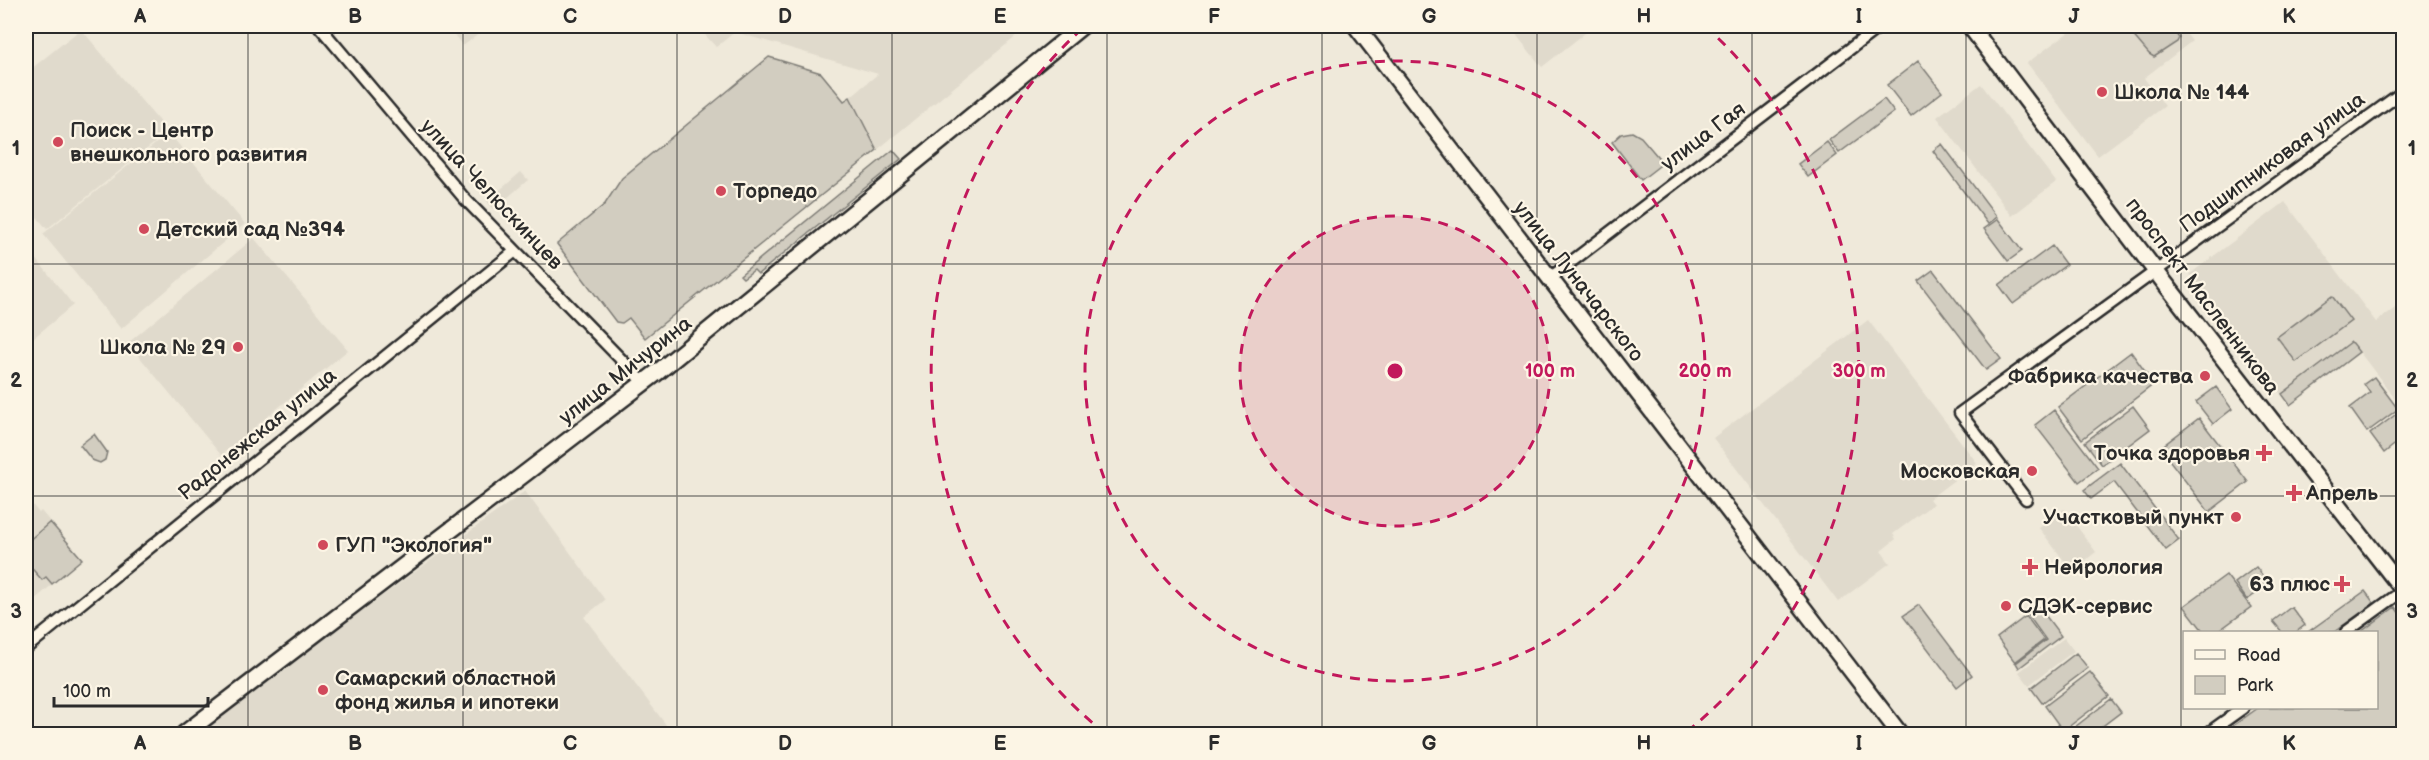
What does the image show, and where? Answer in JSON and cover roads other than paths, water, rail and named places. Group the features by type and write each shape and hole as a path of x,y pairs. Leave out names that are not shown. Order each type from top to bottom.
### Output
{"main road":[{"name":"улица Мичурина","path":"184,735 644,383 1082,26"},
{"name":"улица Луначарского","path":"1356,26 1900,735"},
{"name":"проспект Масленникова","path":"1970,26 2155,270 2403,590"}],"street":[{"name":"улица Челюскинцев","path":"319,26 454,186 514,252 644,383"},
{"name":"улица Гая","path":"1550,278 1880,26"},
{"name":"Подшипниковая улица","path":"2026,499 1960,413 2403,91"},
{"name":"Радонежская улица","path":"26,648 514,252"},
{"path":"2349,631 2403,590"},
{"path":"2208,733 2242,709"}],"place":[{"name":"Школа № 144","path":"2102,92"},
{"name":"Поиск - Центр внешкольного развития","path":"58,142"},
{"name":"Торпедо","path":"721,191"},
{"name":"Детский сад №394","path":"144,229"},
{"name":"Школа № 29","path":"238,347"},
{"name":"Фабрика качества","path":"2205,376"},
{"name":"Точка здоровья","path":"2264,453"},
{"name":"Московская","path":"2032,471"},
{"name":"Апрель","path":"2294,493"},
{"name":"Участковый пункт","path":"2236,517"},
{"name":"ГУП \"Экология\"","path":"323,545"},
{"name":"Нейрология","path":"2030,567"},
{"name":"63 плюс","path":"2342,584"},
{"name":"СДЭК-сервис","path":"2006,606"},
{"name":"Самарский областной фонд жилья и ипотеки","path":"323,690"}]}
